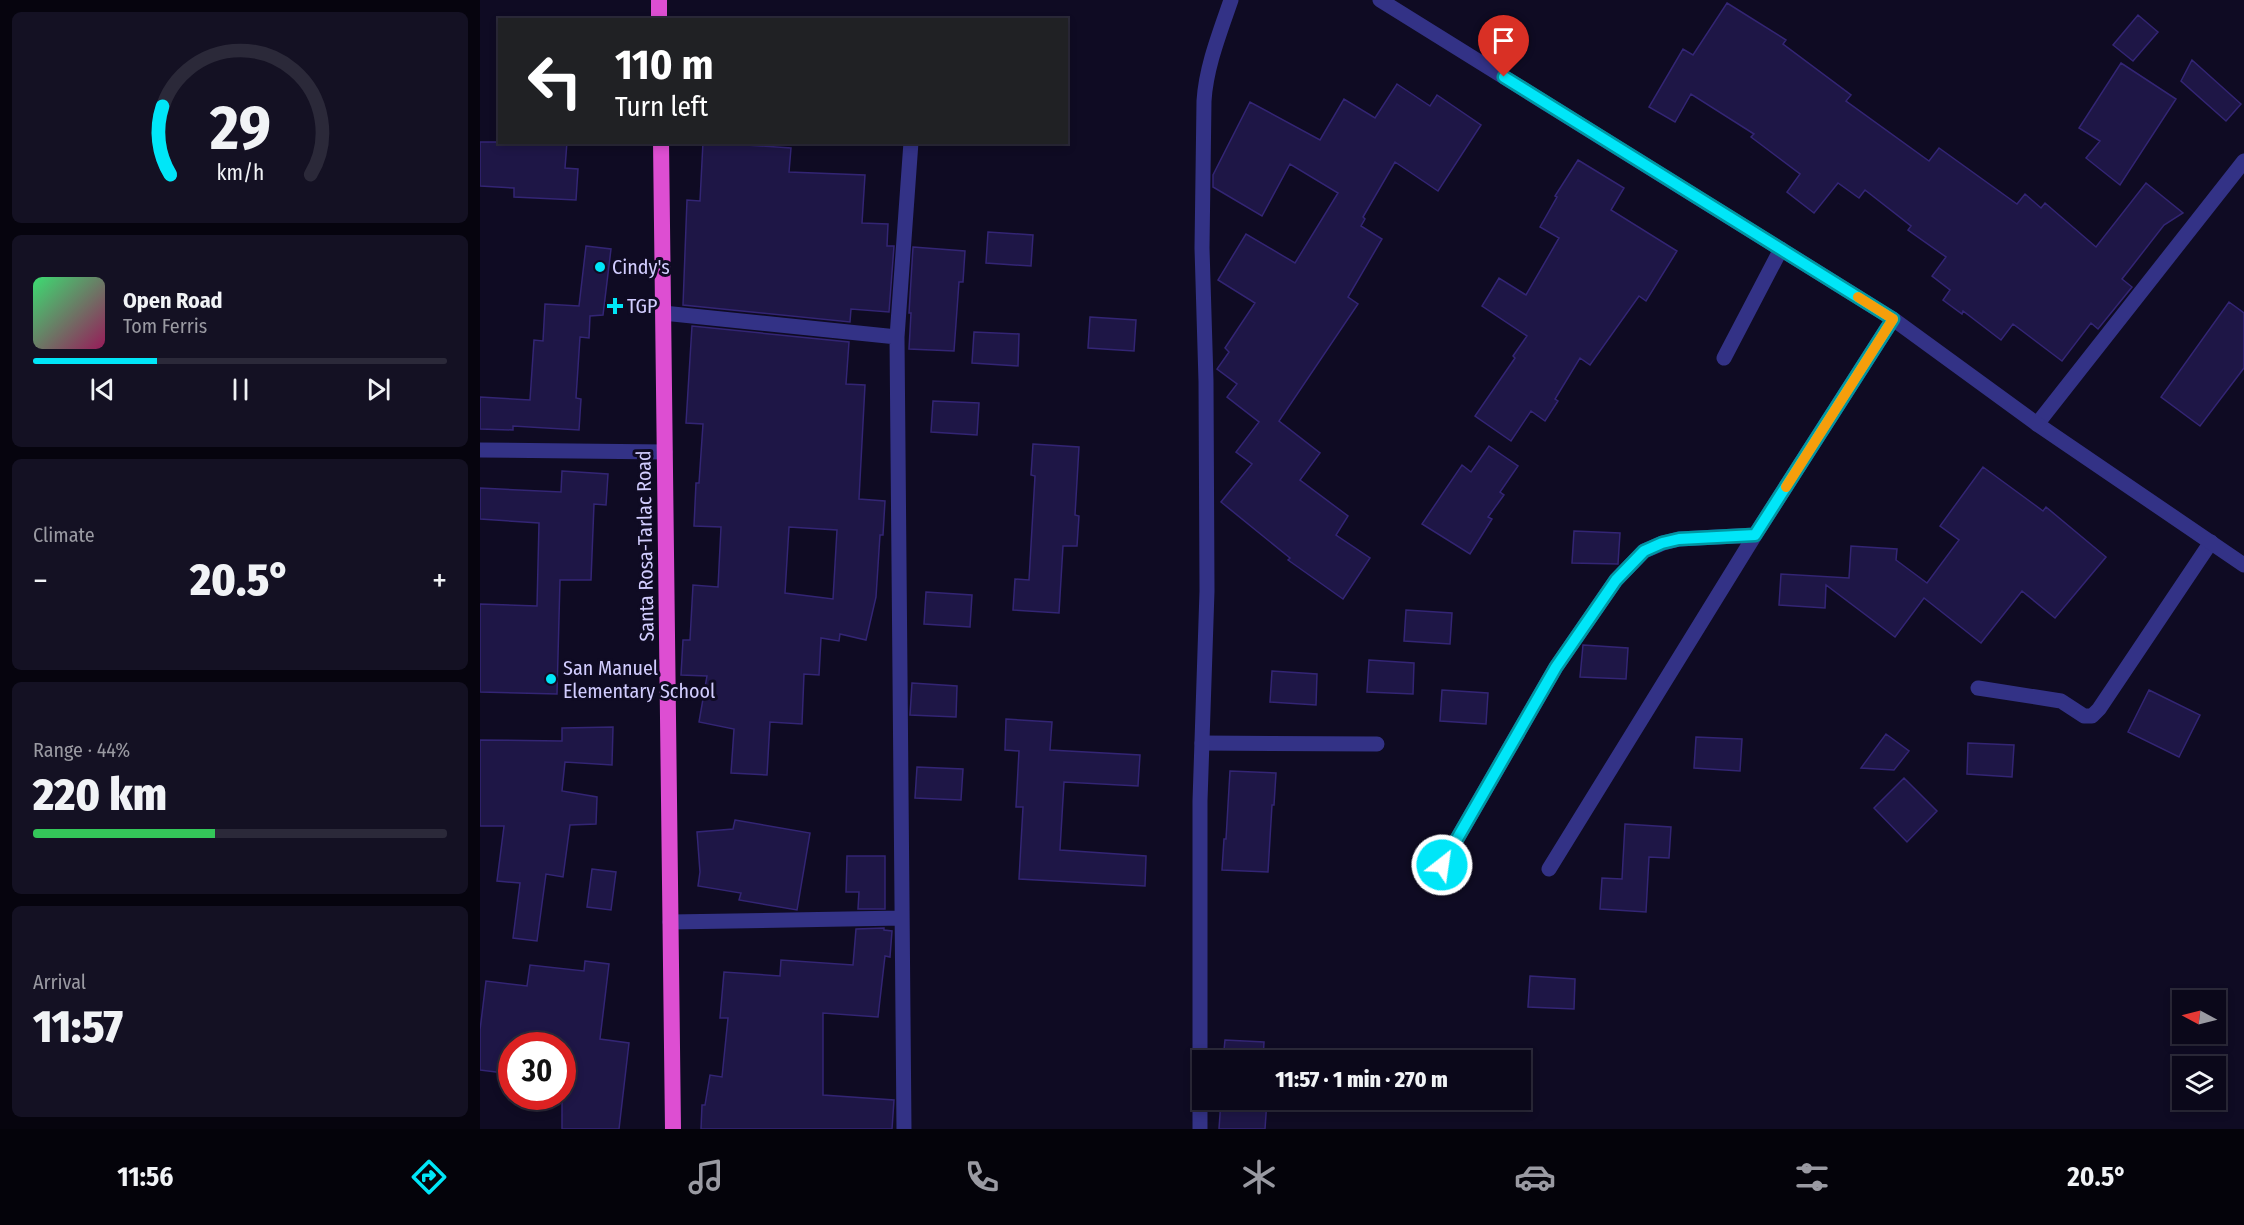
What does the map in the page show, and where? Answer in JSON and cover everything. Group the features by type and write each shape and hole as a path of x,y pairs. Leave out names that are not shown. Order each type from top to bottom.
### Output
{"highway":[{"path":"659,0 659,18"},
{"name":"Santa Rosa-Tarlac Road","path":"661,144 673,1129"}],"street":[{"path":"1200,1129 1200,801 1207,591 1206,381 1202,248 1204,101 1210,68 1231,0"},
{"path":"1380,0 1893,319 2037,424 2244,565"},
{"path":"904,1129 897,337 911,144"},
{"path":"2037,424 2244,161"},
{"path":"1724,358 1781,249"},
{"path":"663,313 897,337"},
{"path":"1549,868 1755,535 1893,319"},
{"path":"480,450 665,452"},
{"path":"1442,865 1556,667 1616,580 1644,551 1662,543 1679,539 1755,535"},
{"path":"1978,688 2061,701 2084,716 2092,716 2139,653 2211,542"},
{"path":"1202,743 1377,744"},
{"path":"670,922 902,918"}],"building":[{"path":"1727,3 1786,40 1783,44 1851,95 1846,101 1929,161 1939,148 2017,204 2025,194 2041,208 2045,203 2096,247 2146,183 2183,213 2164,225 2122,279 2132,287 2098,329 2091,323 2062,361 2013,324 2001,340 1963,311 1962,314 1943,300 1950,290 1932,276 1946,257 1908,230 1911,226 1865,190 1859,198 1838,183 1814,213 1787,192 1800,174 1751,137 1754,134 1691,94 1675,122 1649,107 1683,49 1693,55"},
{"path":"2138,15 2158,32 2133,61 2113,45"},
{"path":"2192,60 2241,104 2226,121 2181,81"},
{"path":"2121,63 2176,99 2120,185 2086,158 2100,141 2079,128"},
{"path":"1397,84 1430,106 1437,95 1481,125 1438,191 1395,162 1363,217 1365,219 1361,226 1382,239 1348,297 1358,304 1279,421 1320,453 1300,480 1348,516 1336,535 1370,558 1343,599 1288,560 1290,558 1221,502 1252,464 1236,452 1259,422 1227,397 1237,384 1217,369 1229,352 1225,348 1255,303 1218,280 1246,234 1295,263 1338,193 1290,164 1262,216 1213,187 1213,175 1250,102 1320,140 1344,99 1375,118"},
{"path":"480,142 567,144 565,168 578,169 576,200 514,197 514,188 480,186"},
{"path":"703,144 791,148 789,172 865,175 862,223 888,224 887,246 894,246 889,312 851,309 850,322 683,305 687,200 700,201"},
{"path":"1578,160 1624,188 1611,210 1677,251 1646,301 1639,296 1590,365 1580,358 1555,399 1558,401 1545,421 1531,411 1511,441 1475,416 1515,358 1513,356 1527,336 1482,306 1499,278 1526,295 1559,238 1540,227 1557,197 1555,196"},
{"path":"988,232 1033,235 1031,266 986,263"},
{"path":"586,246 611,249 603,315 590,316 589,338 580,337 576,398 581,399 579,430 513,426 513,430 480,429 480,397 530,400 534,340 543,341 545,304 579,306"},
{"path":"913,247 965,251 963,282 959,282 954,351 909,349"},
{"path":"2229,302 2244,313 2244,368 2200,426 2161,397"},
{"path":"1090,317 1136,320 1134,351 1088,348"},
{"path":"692,326 849,342 846,384 865,385 859,499 885,501 883,535 880,535 876,597 866,640 840,634 839,641 821,638 819,675 804,674 802,724 770,722 767,775 731,773 734,729 699,722 707,676 681,675 683,640 690,640 693,585 718,587 721,527 694,526 703,424 686,423","holes":["789,527 837,530 833,599 785,593"]},
{"path":"974,332 1019,334 1018,366 972,363"},
{"path":"933,401 979,403 977,435 931,432"},
{"path":"1033,444 1079,447 1075,515 1079,516 1077,546 1063,546 1059,613 1013,610 1015,579 1029,580 1035,476 1031,475"},
{"path":"1489,446 1518,466 1500,492 1504,495 1488,517 1492,519 1470,554 1422,524 1462,465 1471,472"},
{"path":"1983,467 2043,511 2046,507 2106,557 2055,618 2022,591 1981,643 1924,598 1895,637 1826,585 1825,608 1779,605 1781,574 1849,578 1851,546 1897,549 1896,560 1927,583 1959,540 1940,526"},
{"path":"562,471 608,474 606,505 594,504 591,580 560,580 557,694 480,692 480,604 537,606 539,523 480,519 480,488 561,492"},
{"path":"1574,531 1620,533 1618,564 1572,563"},
{"path":"926,592 972,595 970,627 924,624"},
{"path":"1406,610 1452,613 1450,644 1404,641"},
{"path":"1583,645 1628,648 1626,679 1580,677"},
{"path":"1369,660 1414,663 1413,694 1367,692"},
{"path":"1272,671 1317,674 1316,705 1270,702"},
{"path":"912,683 957,686 956,717 910,715"},
{"path":"1442,690 1488,693 1486,724 1440,721"},
{"path":"2149,690 2200,715 2179,757 2128,732"},
{"path":"1006,719 1052,722 1050,750 1140,755 1138,786 1064,782 1060,850 1146,856 1145,886 1019,879 1023,807 1016,807 1019,751 1005,750"},
{"path":"613,727 612,765 565,762 562,791 597,797 596,824 570,825 563,877 546,874 537,941 513,938 520,883 497,881 504,826 480,826 480,740 562,741 562,728"},
{"path":"1886,734 1909,751 1894,770 1861,768"},
{"path":"1696,737 1742,739 1740,771 1694,768"},
{"path":"1968,743 2014,745 2012,777 1967,774"},
{"path":"917,767 963,769 961,800 915,798"},
{"path":"1230,771 1276,773 1268,872 1222,870"},
{"path":"1904,778 1937,811 1907,842 1874,808"},
{"path":"735,820 810,833 797,910 739,900 741,893 698,886 700,872 697,832 733,829"},
{"path":"1625,824 1671,827 1669,858 1649,857 1646,912 1600,909 1602,878 1622,879"},
{"path":"847,856 885,856 885,909 858,909 859,892 846,892"},
{"path":"592,869 616,872 611,910 587,907"},
{"path":"884,928 884,930 892,931 890,957 885,956 878,1017 823,1013 823,1095 894,1100 892,1129 701,1129 702,1105 705,1105 710,1075 722,1077 728,1018 720,1018 724,972 780,976 781,960 853,965 856,929"},
{"path":"585,961 609,964 600,1039 629,1043 619,1129 562,1129 562,1110 576,1110 576,1032 498,1032 498,1072 480,1070 480,1030 486,981 527,986 530,965 584,971"},
{"path":"1530,976 1575,979 1574,1009 1528,1007"},
{"path":"1225,1040 1264,1042 1264,1050 1224,1050"},
{"path":"1220,1110 1266,1110 1265,1129 1219,1129"}],"slow traffic":[{"path":"1786,487 1893,319 1858,297"}],"place":[{"name":"Cindy's","path":"600,267"},
{"name":"TGP","path":"615,306"},
{"name":"San Manuel Elementary School","path":"551,679"}],"route":[{"path":"1442,865 1556,667 1616,580 1644,551 1662,543 1679,539 1755,535 1893,319 1504,77"}]}
